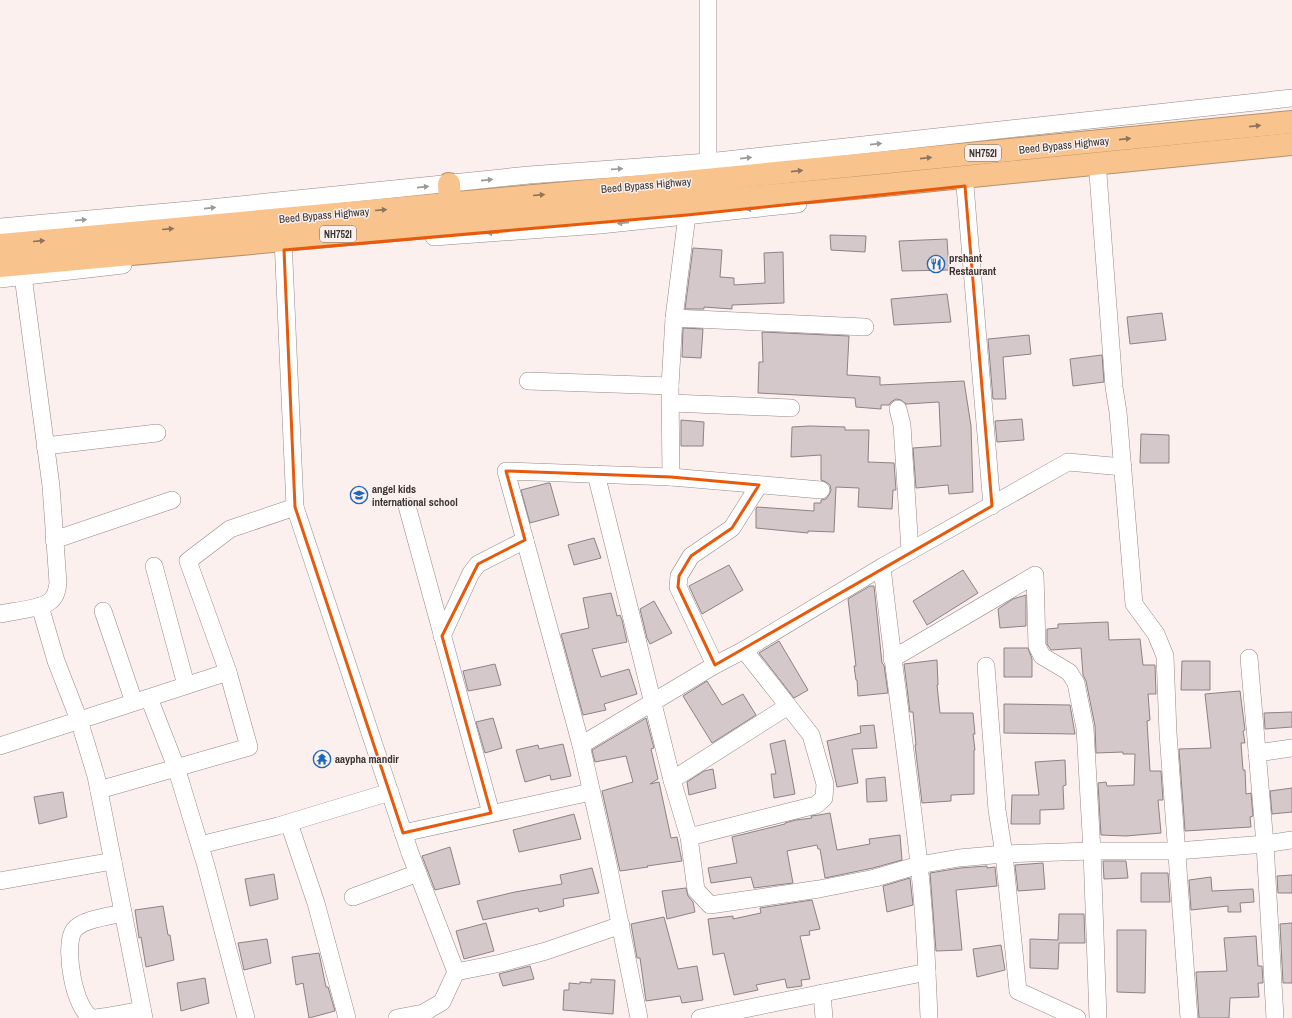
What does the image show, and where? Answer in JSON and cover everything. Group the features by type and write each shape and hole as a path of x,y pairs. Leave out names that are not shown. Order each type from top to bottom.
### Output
{"highway":[{"name":"Beed Bypass Highway","path":"679,201 1292,122"},
{"name":"Beed Bypass Highway","path":"0,244 451,212 679,201 864,187 1292,144"},
{"name":"Beed Bypass Highway","path":"9,273 284,245 451,212"}],"street":[{"path":"708,0 708,162"},
{"path":"451,212 529,175 708,162 1292,98"},
{"path":"0,227 207,208 451,212 600,225 679,201 965,186 1292,154"},
{"path":"1098,174 1114,388 1118,412 1134,604 1156,634 1165,656 1168,733 1189,1018"},
{"path":"965,186 992,506"},
{"path":"671,477 670,395 679,201"},
{"path":"284,245 295,507 403,833 456,972 442,1002 423,1016 397,1018"},
{"path":"0,614 40,606 50,602 56,594 58,583 51,486 45,446 9,273"},
{"path":"674,318 865,328"},
{"path":"528,381 791,408"},
{"path":"898,409 902,425 910,551"},
{"path":"45,446 157,433"},
{"path":"581,745 882,567 1068,462 1123,467"},
{"path":"639,1018 581,745 506,471 671,477 821,490"},
{"path":"596,474 652,702 672,780 689,837 696,890 710,905 819,889 875,878 919,865 959,858 1004,854 1092,851 1177,851 1265,844 1292,840"},
{"path":"715,665 678,587 679,576 691,556 732,528 760,485"},
{"path":"54,540 172,500"},
{"path":"407,506 491,814"},
{"path":"99,790 249,747 228,672 188,561 230,529 295,507"},
{"path":"442,636 471,573 478,564 525,540"},
{"path":"154,566 186,685"},
{"path":"882,567 892,659 919,865 929,1018"},
{"path":"892,659 1035,575 1037,646 1042,656 1069,672 1076,683 1085,728 1092,851 1098,1018"},
{"path":"40,606 56,661 79,720 96,776 143,1014 93,1018 84,1012 78,998 69,955 70,940 74,929 85,922 123,913"},
{"path":"103,611 142,700 176,767 200,845 246,1018"},
{"path":"689,837 816,805 824,798 825,784 811,735 744,650"},
{"path":"1249,658 1265,844 1275,1018"},
{"path":"986,666 997,810 1004,854 1018,991 1077,1018"},
{"path":"0,746 228,672"},
{"path":"672,780 788,706"},
{"path":"1257,753 1292,748"},
{"path":"200,845 289,823 390,792"},
{"path":"403,833 591,792"},
{"path":"289,823 316,903 347,1018"},
{"path":"0,881 113,861"},
{"path":"353,897 418,873"},
{"path":"456,972 501,963 546,951 620,925"},
{"path":"700,1018 754,1012 822,993 927,972"},
{"path":"822,993 824,1018"}],"highlighted area":[{"path":"965,186 992,506 715,665 678,587 679,576 691,556 732,528 759,485 671,477 506,471 525,540 478,564 442,636 491,813 403,833 295,507 284,250 687,215"}],"building":[{"path":"830,235 866,236 865,252 831,250"},
{"path":"947,239 949,270 902,271 899,241"},
{"path":"693,248 722,250 720,277 734,278 734,285 765,283 764,253 783,252 784,303 732,305 732,309 704,307 704,309 685,309"},
{"path":"947,294 951,322 894,325 891,299"},
{"path":"1162,313 1166,340 1130,344 1127,317"},
{"path":"683,328 703,329 701,358 682,357"},
{"path":"762,332 849,336 847,375 880,377 880,385 964,381 971,426 973,492 949,494 948,485 916,488 913,448 941,446 939,402 906,404 901,400 896,399 889,405 881,405 881,409 856,407 855,398 758,393 759,362 763,362"},
{"path":"1029,335 1031,354 1003,357 1006,399 993,399 988,339"},
{"path":"1102,355 1104,382 1073,386 1070,359"},
{"path":"1022,419 1024,440 997,442 995,421"},
{"path":"681,420 704,422 703,446 681,446"},
{"path":"792,427 845,427 845,430 869,430 868,462 894,463 896,490 893,490 892,509 858,507 859,488 836,487 834,532 808,531 808,533 756,528 757,507 814,511 814,503 821,503 821,500 826,499 829,495 831,490 830,485 821,480 821,455 791,457"},
{"path":"1141,434 1169,435 1169,463 1140,463"},
{"path":"550,483 559,515 530,523 521,490"},
{"path":"594,538 601,558 574,565 568,545"},
{"path":"729,565 743,590 702,614 689,586"},
{"path":"963,570 978,593 927,625 913,601"},
{"path":"870,586 874,586 882,663 884,665 888,693 858,696 848,599"},
{"path":"611,593 617,616 620,615 622,620 627,642 592,649 601,677 629,669 637,694 604,704 606,710 583,715 561,634 589,628 583,598"},
{"path":"1026,595 1026,626 1000,628 998,609 1013,599"},
{"path":"654,601 672,633 650,644 647,638 640,609"},
{"path":"1108,622 1109,640 1140,639 1143,665 1155,665 1156,694 1148,694 1150,720 1147,721 1150,771 1161,771 1163,800 1158,800 1161,833 1126,836 1101,835 1098,783 1106,782 1107,786 1134,785 1135,754 1123,754 1123,752 1096,753 1095,726 1086,681 1083,675 1081,648 1051,650 1047,644 1047,629 1058,628 1058,624"},
{"path":"779,641 808,690 794,698 759,653"},
{"path":"1004,648 1028,648 1032,659 1032,677 1004,677"},
{"path":"937,660 937,685 940,713 973,713 975,734 973,734 975,750 974,794 951,795 951,801 922,803 915,745 913,712 910,712 904,664"},
{"path":"1182,661 1210,661 1210,690 1181,690"},
{"path":"495,664 501,685 468,691 463,671"},
{"path":"707,681 722,705 743,694 756,715 712,743 683,696"},
{"path":"1240,691 1245,730 1243,731 1245,743 1241,743 1243,770 1245,770 1246,794 1251,793 1253,816 1250,817 1251,827 1185,831 1179,749 1211,748 1205,694"},
{"path":"1004,704 1070,705 1075,734 1004,733"},
{"path":"1292,712 1292,727 1265,729 1264,713"},
{"path":"493,718 502,748 485,753 476,722"},
{"path":"646,718 654,748 651,749 658,779 650,784 659,782 671,838 677,837 682,861 620,871 602,791 633,782 626,756 595,762 592,750"},
{"path":"874,725 877,748 852,749 858,783 837,787 827,741 861,733 860,726"},
{"path":"785,740 795,794 774,798 771,774 776,774 770,744"},
{"path":"563,744 571,776 551,780 550,775 525,782 516,750 538,745 539,749"},
{"path":"1065,760 1066,785 1063,786 1064,809 1040,810 1040,824 1011,824 1012,795 1039,795 1035,762"},
{"path":"713,769 716,788 689,795 687,782 704,771"},
{"path":"885,777 887,801 867,802 866,779"},
{"path":"1292,788 1292,812 1272,814 1270,791"},
{"path":"63,792 67,817 39,824 34,797"},
{"path":"830,813 837,850 870,844 869,839 900,835 902,860 825,878 820,849 818,849 817,845 787,851 793,883 754,888 751,877 711,883 708,868 737,863 732,837 796,820 812,818 811,816"},
{"path":"574,814 581,839 519,852 513,830"},
{"path":"450,847 460,884 435,890 422,856"},
{"path":"1103,861 1126,861 1128,878 1104,879"},
{"path":"1043,863 1045,889 1018,891 1015,865"},
{"path":"987,866 987,868 995,867 997,886 956,890 962,950 936,951 930,873 960,868"},
{"path":"592,868 599,893 563,899 564,906 539,912 538,908 483,920 477,901 515,892 562,884 560,875"},
{"path":"1141,873 1168,873 1170,902 1141,902"},
{"path":"274,874 278,899 250,906 245,879"},
{"path":"1292,875 1292,893 1278,893 1277,876"},
{"path":"1211,877 1212,891 1253,889 1254,902 1240,903 1241,912 1228,912 1228,906 1191,910 1189,880"},
{"path":"910,878 913,905 887,912 883,886"},
{"path":"686,888 688,896 693,902 695,912 667,919 662,891"},
{"path":"812,900 820,929 809,931 810,935 800,936 810,979 801,980 802,986 787,988 785,979 756,985 758,990 734,995 724,953 713,955 708,919 733,916 733,919 761,913 760,908"},
{"path":"163,906 174,960 146,967 141,937 139,938 135,910"},
{"path":"1059,914 1084,914 1085,943 1059,943 1058,969 1030,968 1030,939 1058,940"},
{"path":"664,917 678,969 697,966 703,1000 682,1003 680,996 646,1001 640,958 637,958 631,924"},
{"path":"486,923 494,951 464,959 456,931"},
{"path":"1292,923 1292,983 1283,983 1280,924"},
{"path":"1117,930 1146,930 1145,993 1117,992"},
{"path":"1256,936 1258,966 1262,966 1263,983 1258,983 1259,997 1230,998 1229,1018 1199,1018 1196,972 1227,971 1224,938"},
{"path":"267,939 271,963 244,970 238,943"},
{"path":"1001,945 1005,970 977,977 973,949"},
{"path":"319,953 326,987 328,987 335,1011 309,1018 303,983 296,985 292,957"},
{"path":"530,966 534,979 503,986 499,974"},
{"path":"205,978 209,1003 181,1011 177,983"},
{"path":"591,979 615,980 613,1014 563,1010 564,990 569,990 569,983 591,983"}],"place":[{"name":"prshant Restaurant","path":"936,264"},
{"name":"angel kids international school","path":"359,495"},
{"name":"aaypha mandir","path":"322,759"}]}
